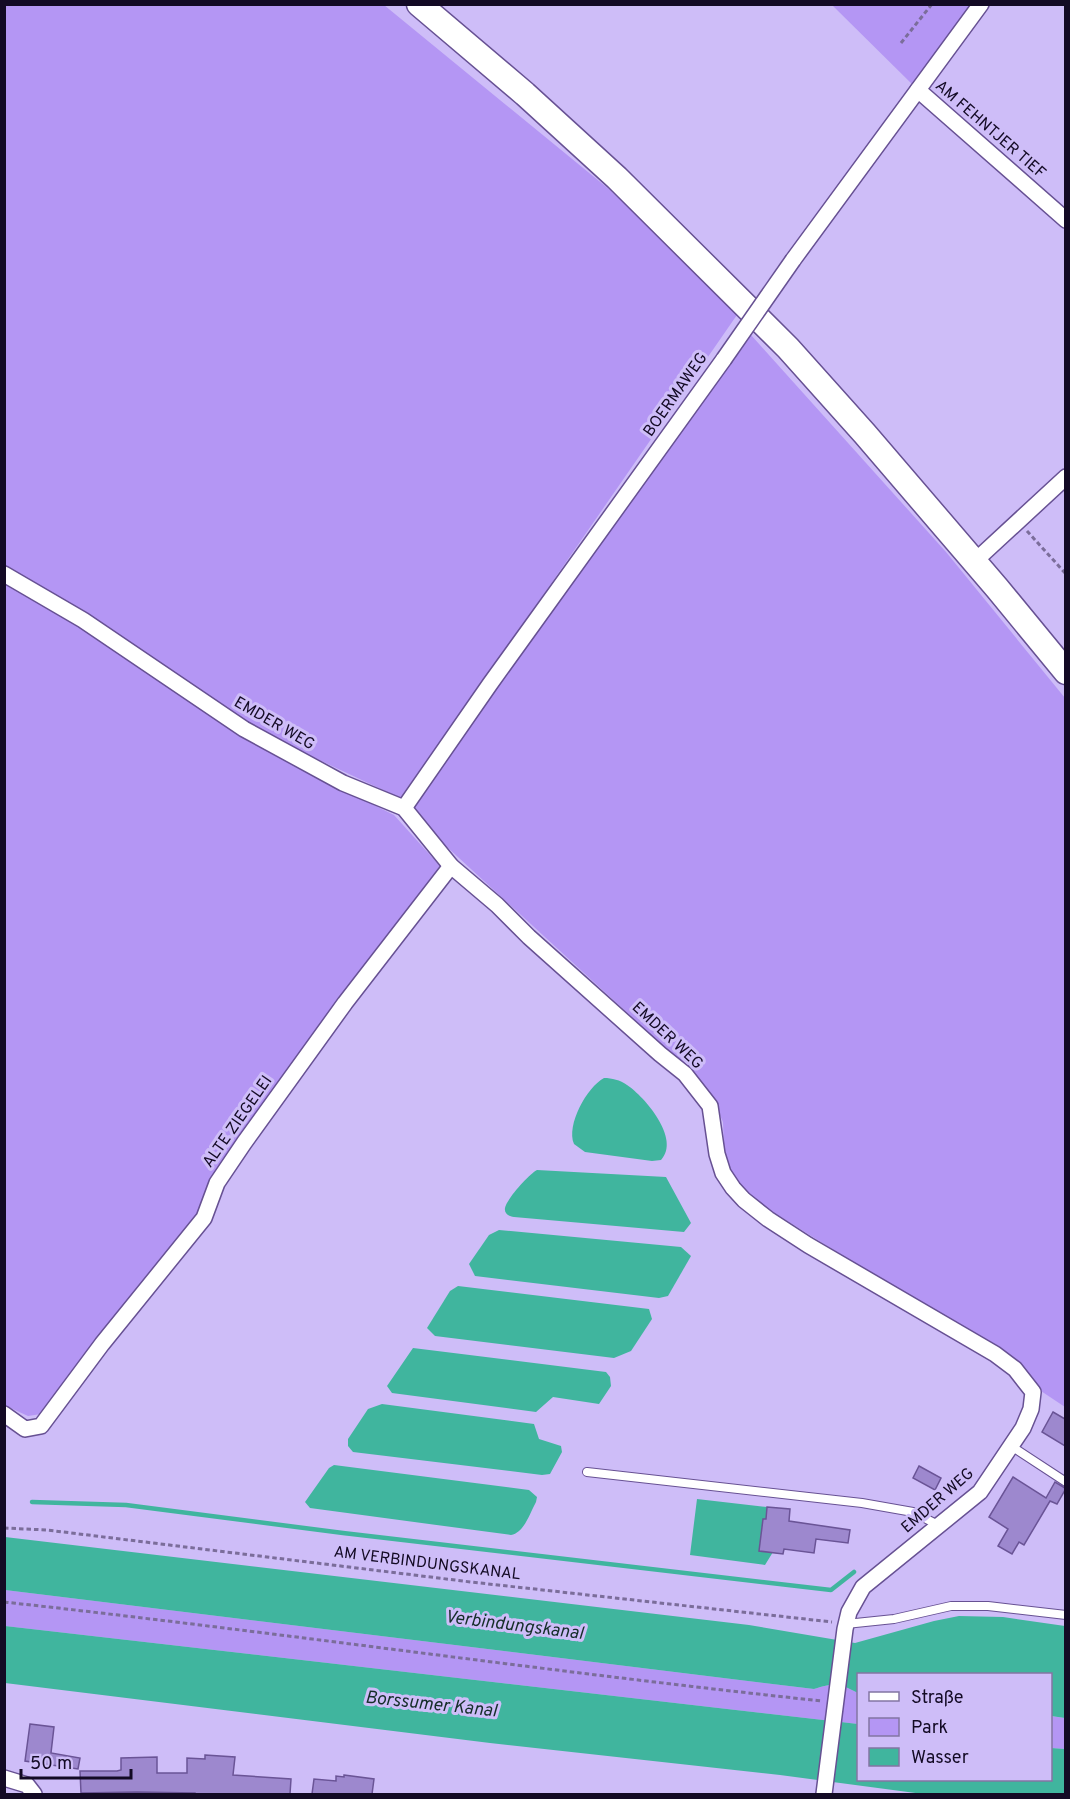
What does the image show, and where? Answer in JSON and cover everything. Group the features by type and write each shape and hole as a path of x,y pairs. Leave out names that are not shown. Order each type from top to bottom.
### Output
{"main road":[{"path":"419,4 525,94 617,178 788,348 866,434 1065,672"}],"street":[{"name":"BOERMAWEG","path":"404,808 793,260 981,4"},
{"name":"AM FEHNTJER TIEF","path":"918,90 1065,220"},
{"path":"974,562 1065,477"},
{"name":"EMDER WEG","path":"4,574 83,620 244,729 343,783 404,808 451,866 498,905 530,937 685,1074 710,1106 717,1154 723,1173 744,1200 808,1245 995,1354 1015,1369 1031,1387 1034,1400 1023,1428 980,1492 863,1587 854,1602 845,1629 824,1794"},
{"name":"ALTE ZIEGELEI","path":"4,1414 25,1429 41,1426 102,1344 204,1218 217,1184 244,1143 345,1003 451,866"},
{"path":"4,1778 27,1785 34,1794"}],"lane":[{"path":"1011,1446 1065,1482"},
{"path":"587,1472 862,1503 913,1512 940,1526"},
{"path":"845,1629 951,1606 988,1606 1065,1615"}],"path":[{"path":"901,43 932,4"},
{"path":"1018,521 1065,574"},
{"name":"AM VERBINDUNGSKANAL","path":"4,1528 47,1530 845,1629"},
{"path":"4,1602 360,1644 449,1658 674,1686 836,1702"}],"green space":[{"path":"4,5 384,5 610,190 739,312 400,798 247,726 22,575 5,567"},
{"path":"832,5 980,5 918,90"},
{"path":"751,335 946,552 1065,698 1065,1407 1041,1391 1021,1367 749,1197 732,1175 724,1150 723,1122 708,1090 698,1078 408,811"},
{"path":"4,581 81,625 240,734 297,767 394,815 440,866 212,1178 197,1215 41,1414 28,1416 4,1405"},
{"path":"5,1590 814,1689 837,1685 857,1692 857,1724 5,1626"},
{"path":"1052,1716 1065,1718 1065,1749 1052,1748"}],"water":[{"path":"604,1078 624,1083 651,1108 664,1130 667,1141 666,1151 661,1160 652,1161 585,1152 574,1144 572,1136 575,1117 591,1089"},
{"path":"537,1170 666,1177 691,1223 684,1232 514,1217 507,1214 505,1208 509,1199"},
{"path":"499,1230 681,1247 691,1256 668,1296 659,1298 475,1276 469,1264 489,1235"},
{"path":"458,1286 649,1309 652,1319 631,1351 614,1358 435,1336 427,1328 450,1291"},
{"path":"413,1348 606,1372 610,1377 611,1386 599,1404 553,1397 536,1412 392,1393 387,1386"},
{"path":"382,1404 534,1424 539,1439 561,1446 562,1452 550,1474 542,1475 353,1452 348,1446 348,1439 368,1409"},
{"path":"334,1465 529,1490 537,1497 523,1527 511,1535 310,1508 305,1502 329,1468"},
{"path":"697,1499 767,1507 759,1550 773,1552 765,1565 690,1555"},
{"name":"Verbindungskanal","path":"5,1537 749,1625 855,1643 959,1616 1003,1617 1065,1626 1065,1718 1052,1716 1052,1673 857,1673 857,1692 837,1685 814,1689 5,1590"},
{"name":"Borssumer Kanal","path":"5,1626 857,1724 857,1781 1052,1781 1052,1748 1065,1749 1065,1794 923,1794 5,1683"}],"building":[{"path":"1053,1412 1065,1419 1065,1446 1042,1432"},
{"path":"919,1466 941,1478 935,1490 913,1478"},
{"path":"1013,1477 1046,1498 1055,1482 1065,1490 1057,1504 1050,1501 1024,1545 1019,1542 1012,1554 998,1546 1008,1529 989,1517"},
{"path":"767,1507 790,1509 789,1521 850,1530 848,1543 816,1539 814,1553 784,1549 783,1554 759,1551"},
{"path":"30,1724 54,1727 51,1753 80,1758 78,1769 25,1761"},
{"path":"205,1755 235,1757 233,1775 291,1779 290,1794 81,1793 80,1771 121,1770 121,1758 157,1757 157,1773 187,1773 187,1758 205,1759"},
{"path":"344,1775 374,1779 372,1794 312,1794 314,1779 336,1781 336,1776 344,1777"}],"waterway":[{"path":"32,1502 126,1505 343,1533 831,1590 854,1572"}]}
